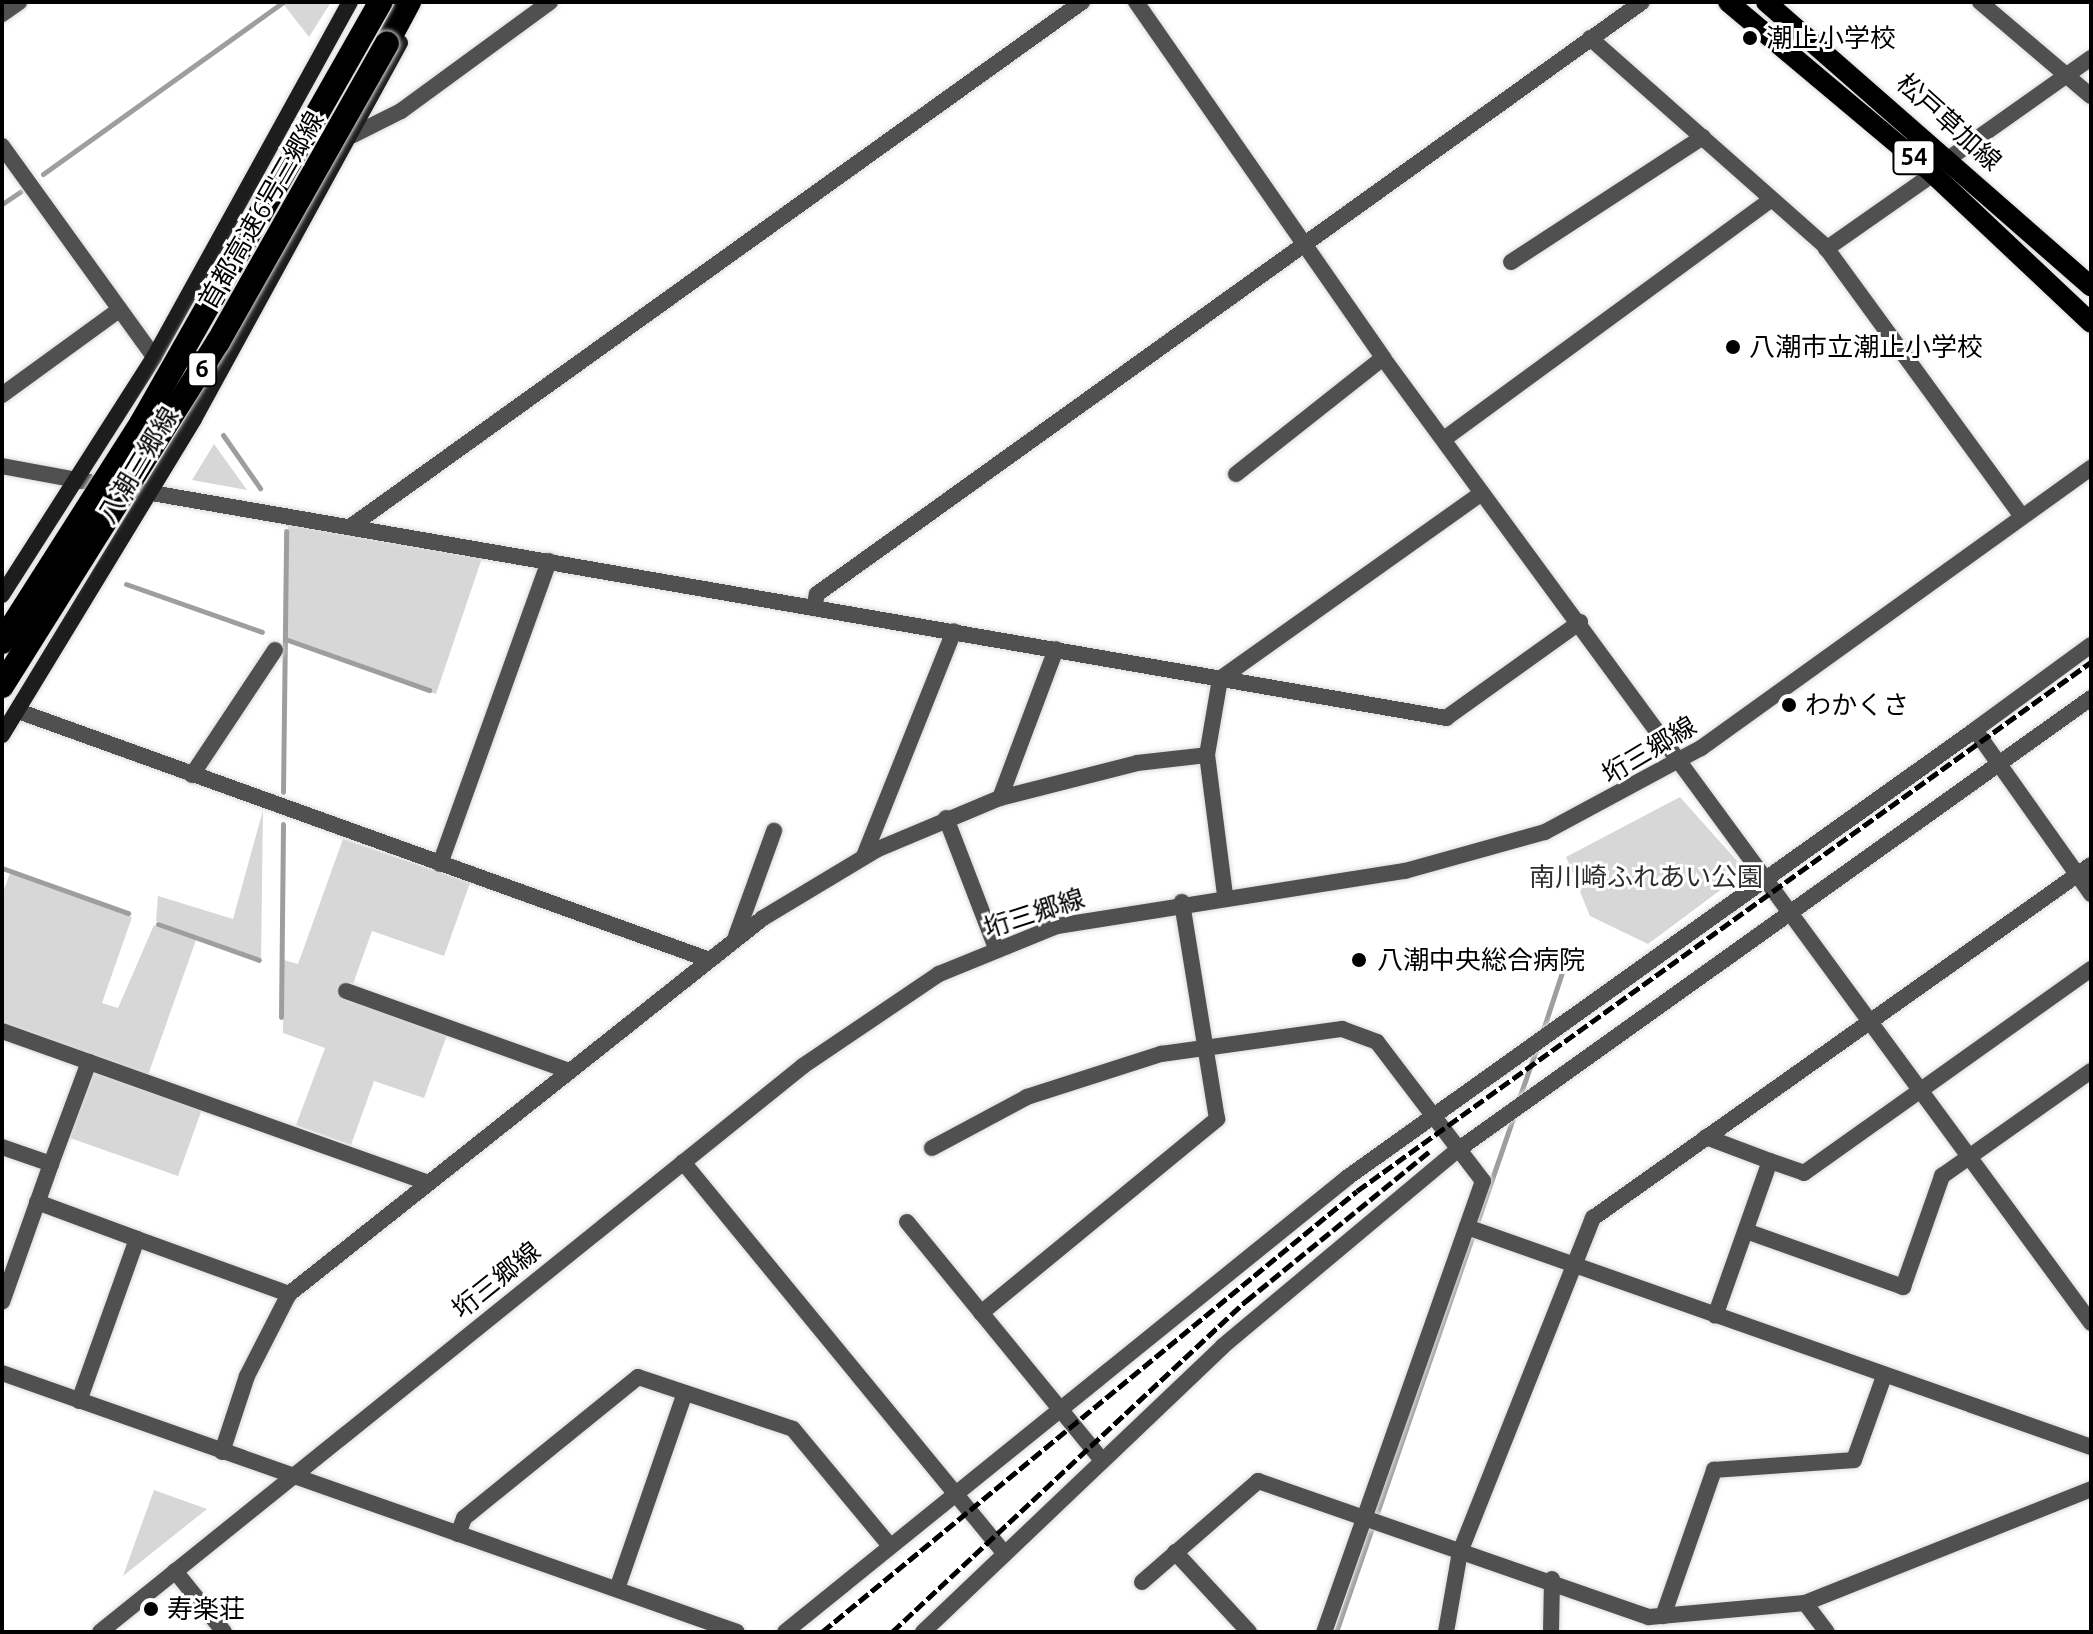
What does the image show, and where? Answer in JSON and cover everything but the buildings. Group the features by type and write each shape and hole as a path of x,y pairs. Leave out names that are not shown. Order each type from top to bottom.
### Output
{"highway":[{"name":"首都高速6号三郷線","path":"2,642 142,422 381,2"},
{"name":"首都高速6号三郷線","path":"2,686 218,342 409,2"}],"main road":[{"name":"八潮三郷線","path":"2,595 154,357 350,2"},
{"name":"八潮三郷線","path":"2,735 152,489 353,135 421,2"},
{"name":"松戸草加線","path":"1728,2 1933,174 2091,323"},
{"name":"松戸草加線","path":"1766,2 1951,157 2091,287"},
{"path":"233,213 276,186 307,154 353,135"}],"street":[{"path":"2,14 19,2"},
{"path":"353,135 401,111 550,2"},
{"path":"350,527 1082,2"},
{"path":"1136,2 1383,358 1580,622 1679,762 1765,874 2091,1323"},
{"path":"814,608 817,594 1642,2"},
{"path":"1980,2 2091,96"},
{"path":"1590,38 1826,249 2022,517"},
{"path":"1951,157 2091,58"},
{"path":"1511,262 1703,137"},
{"path":"2,146 154,357"},
{"path":"1826,249 1933,174"},
{"path":"1444,439 1770,200"},
{"path":"2,395 119,310"},
{"path":"1236,474 1383,358"},
{"path":"2,466 77,480 152,489 350,527 1446,718 1580,622"},
{"name":"垳三郷線","path":"101,1631 683,1162 873,1014 996,948 1057,926 1225,895 1398,873 1498,851 1679,762 2091,468"},
{"path":"1225,895 1207,755 1220,679 1482,493"},
{"path":"440,864 549,561"},
{"path":"864,856 954,631"},
{"path":"785,1632 1059,1408 1433,1115 1765,874 1975,730 2091,645"},
{"path":"1000,798 1056,649"},
{"path":"192,775 275,650"},
{"path":"923,1632 1102,1460 1302,1277 1459,1149 2091,698"},
{"path":"18,711 707,959"},
{"path":"1975,730 1999,765 2084,870 2091,894"},
{"path":"222,1452 247,1376 289,1294 736,938 864,856 946,818 1000,798 1137,763 1207,755"},
{"path":"946,818 996,948"},
{"path":"736,938 774,831"},
{"path":"1446,1632 1460,1552 1593,1218 2084,870"},
{"path":"981,1313 1217,1119 1182,902"},
{"path":"1706,1137 1804,1173 2091,969"},
{"path":"346,991 567,1070"},
{"path":"932,1148 1055,1086 1206,1046 1342,1029 1377,1042 1483,1181 1373,1521 1324,1632"},
{"path":"2,1031 426,1182"},
{"path":"2,1302 89,1062"},
{"path":"1746,1231 1903,1287 1942,1176 2091,1071"},
{"path":"2,1147 51,1164"},
{"path":"1715,1316 1770,1161"},
{"path":"683,1162 1005,1554"},
{"path":"37,1202 289,1294"},
{"path":"907,1222 1102,1460"},
{"path":"1467,1227 2091,1447"},
{"path":"79,1401 137,1239"},
{"path":"2,1373 737,1632"},
{"path":"1663,1616 1714,1470 1854,1460 1884,1376"},
{"path":"458,1534 464,1518 638,1377 793,1429 890,1546"},
{"path":"617,1589 685,1393"},
{"path":"1142,1582 1258,1481 1460,1552 1663,1616 1805,1603 2091,1489"},
{"path":"1175,1552 1249,1632"},
{"path":"175,1571 224,1632"},
{"path":"1551,1632 1552,1579"},
{"path":"1805,1603 1827,1632"}],"green space":[{"path":"289,2 331,2 309,37 284,5"},
{"path":"214,444 247,490 192,480"},
{"path":"288,523 482,558 436,694 287,642"},
{"name":"南川崎ふれあい公園","path":"1680,797 1746,871 1648,944 1590,916 1566,857"},
{"path":"263,810 261,959 156,921 158,896 233,919"},
{"path":"343,839 470,883 444,956 372,931 353,984 346,982 341,998 447,1035 424,1098 374,1081 351,1145 296,1125 325,1048 283,1033 284,960 298,964"},
{"path":"10,873 132,917 102,1003 118,1008 154,925 196,940 147,1078 2,1026 2,895"},
{"path":"94,1071 202,1109 178,1176 70,1138"},
{"path":"154,1490 207,1509 123,1576"}],"waterway":[{"path":"43,174 283,2"},
{"path":"2,204 20,192"},
{"path":"223,435 260,488"},
{"path":"283,792 286,531"},
{"path":"126,584 262,632"},
{"path":"285,639 429,690"},
{"path":"281,1017 283,824"},
{"path":"2,868 128,913"},
{"path":"158,924 259,960"},
{"path":"1542,1033 1568,954"},
{"path":"1518,1101 1536,1050"},
{"path":"1336,1632 1513,1118"}],"railway":[{"path":"822,1632 1357,1191 2091,662"},
{"path":"892,1632 1246,1301 1429,1152"}],"place":[{"name":"潮止小学校","path":"1750,38"},
{"name":"八潮市立潮止小学校","path":"1733,347"},
{"name":"わかくさ","path":"1789,705"},
{"name":"八潮中央総合病院","path":"1359,960"},
{"name":"寿楽荘","path":"151,1609"}]}
